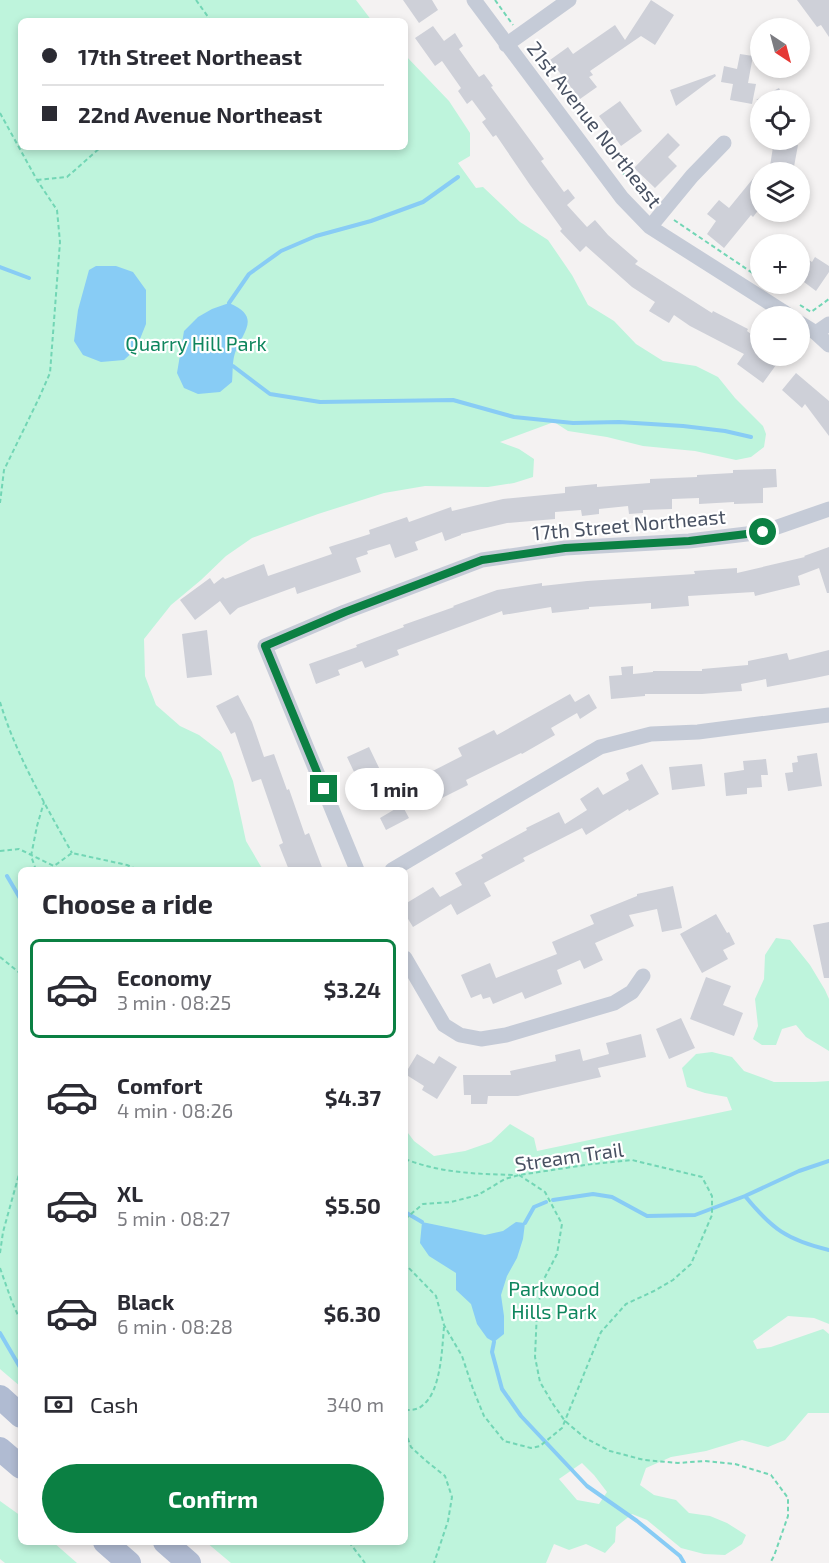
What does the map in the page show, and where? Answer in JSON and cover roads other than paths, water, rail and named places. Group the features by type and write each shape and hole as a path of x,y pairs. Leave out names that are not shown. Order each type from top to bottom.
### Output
{"main road":[{"path":"0,1397 18,1413"},
{"path":"0,1449 18,1464"},
{"path":"108,1545 129,1563"},
{"path":"168,1545 189,1563"}],"street":[{"name":"21st Avenue Northeast","path":"474,0 622,198 650,227 774,306"},
{"path":"506,45 569,0"},
{"path":"650,227 692,176 724,143"},
{"path":"816,333 829,324"},
{"path":"810,329 829,345"},
{"name":"17th Street Northeast","path":"356,867 265,646 345,612 482,560 565,548 689,541 763,532 829,509"},
{"path":"397,867 600,747 651,734 698,732 829,715"},
{"path":"408,963 444,1025 460,1035 481,1039 506,1035 614,1003 632,992 643,976"}],"water":[{"path":"96,266 116,266 133,272 146,290 146,324 136,349 124,360 101,362 83,355 74,341 78,310 89,270"},
{"path":"229,303 239,308 248,319 234,356 232,382 220,392 198,394 184,388 177,373 184,331 198,317"},
{"path":"422,1222 485,1235 503,1231 516,1222 525,1223 517,1258 507,1276 501,1295 504,1334 494,1342 487,1338 477,1324 471,1304 456,1290 456,1273 429,1256 420,1243"}],"waterway":[{"path":"229,303 249,274 281,251 316,236 371,221 423,202 458,177"},
{"path":"0,267 29,278"},
{"path":"233,366 270,394 320,402 453,400 514,417 573,423 619,422 683,426 751,437"},
{"path":"7,876 18,895"},
{"path":"553,1200 593,1194 612,1197 647,1216 695,1215 745,1196 799,1171 829,1161"},
{"path":"745,1196 781,1232 802,1242 829,1250"},
{"path":"525,1223 534,1207 546,1202"},
{"path":"408,1214 422,1222"},
{"path":"0,1333 18,1364"},
{"path":"494,1342 492,1352 502,1389 521,1416 587,1486 637,1521 680,1556 684,1563"}],"park label":[{"name":"Quarry Hill Park","path":"196,343"},
{"name":"Parkwood Hills Park","path":"554,1300"}]}
